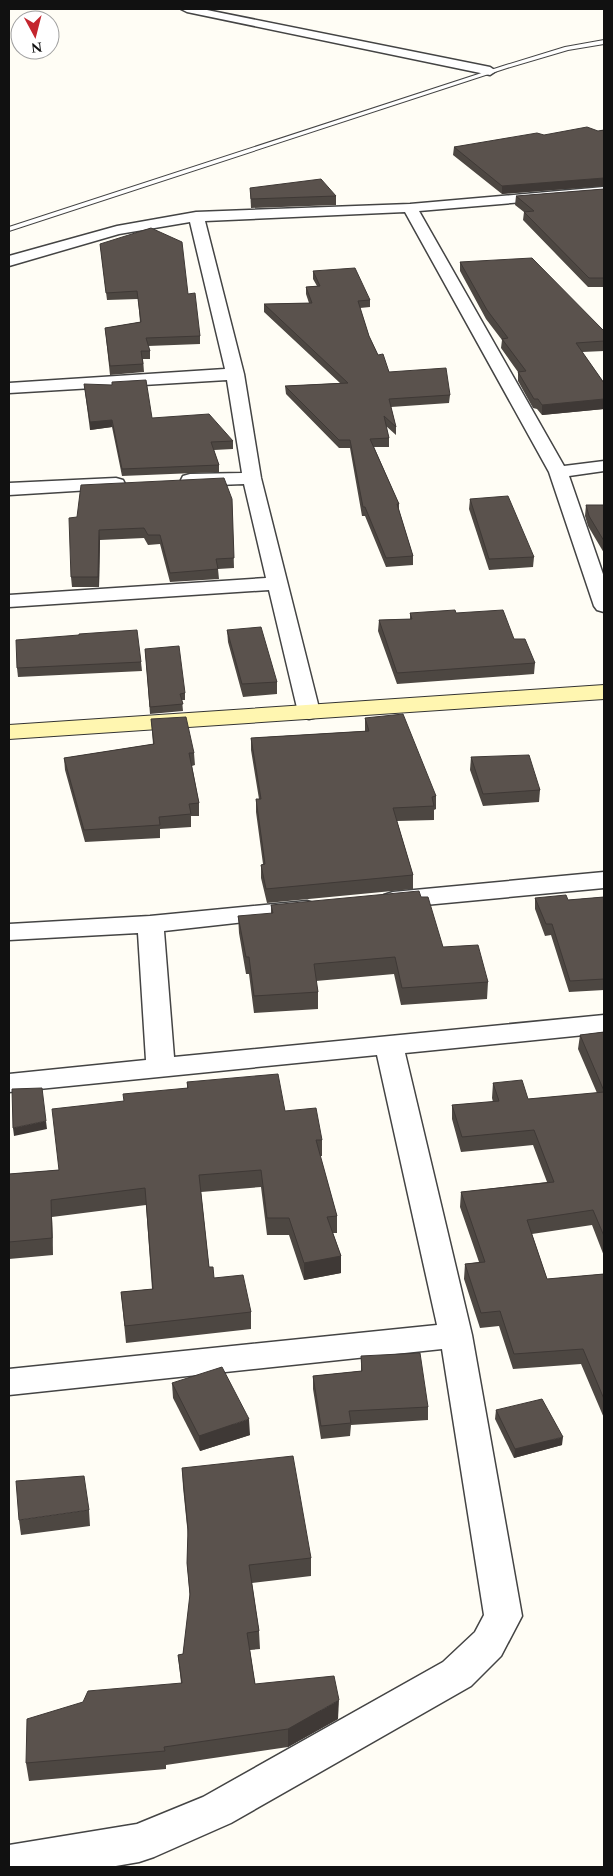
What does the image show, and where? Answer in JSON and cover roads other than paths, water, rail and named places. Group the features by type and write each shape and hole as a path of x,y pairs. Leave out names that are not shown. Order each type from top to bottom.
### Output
{"street":[{"path":"187,9 490,71"},
{"path":"9,262 117,230 196,216 410,208 604,191"},
{"path":"410,208 558,472 604,606"},
{"path":"196,216 235,374 252,478 309,712"},
{"path":"9,388 235,374"},
{"path":"558,472 604,466"},
{"path":"174,481 252,478"},
{"path":"9,489 135,483"},
{"path":"9,601 278,583"},
{"path":"9,732 604,692"},
{"path":"367,903 604,880"},
{"path":"9,932 150,924 328,907"},
{"path":"150,924 161,1068"},
{"path":"9,1083 604,1024"},
{"path":"9,1865 139,1844 217,1810 456,1674 488,1644 503,1616 456,1335 389,1045"},
{"path":"9,1382 456,1335"}],"lane":[{"path":"9,229 490,71 557,50 604,42"}]}
